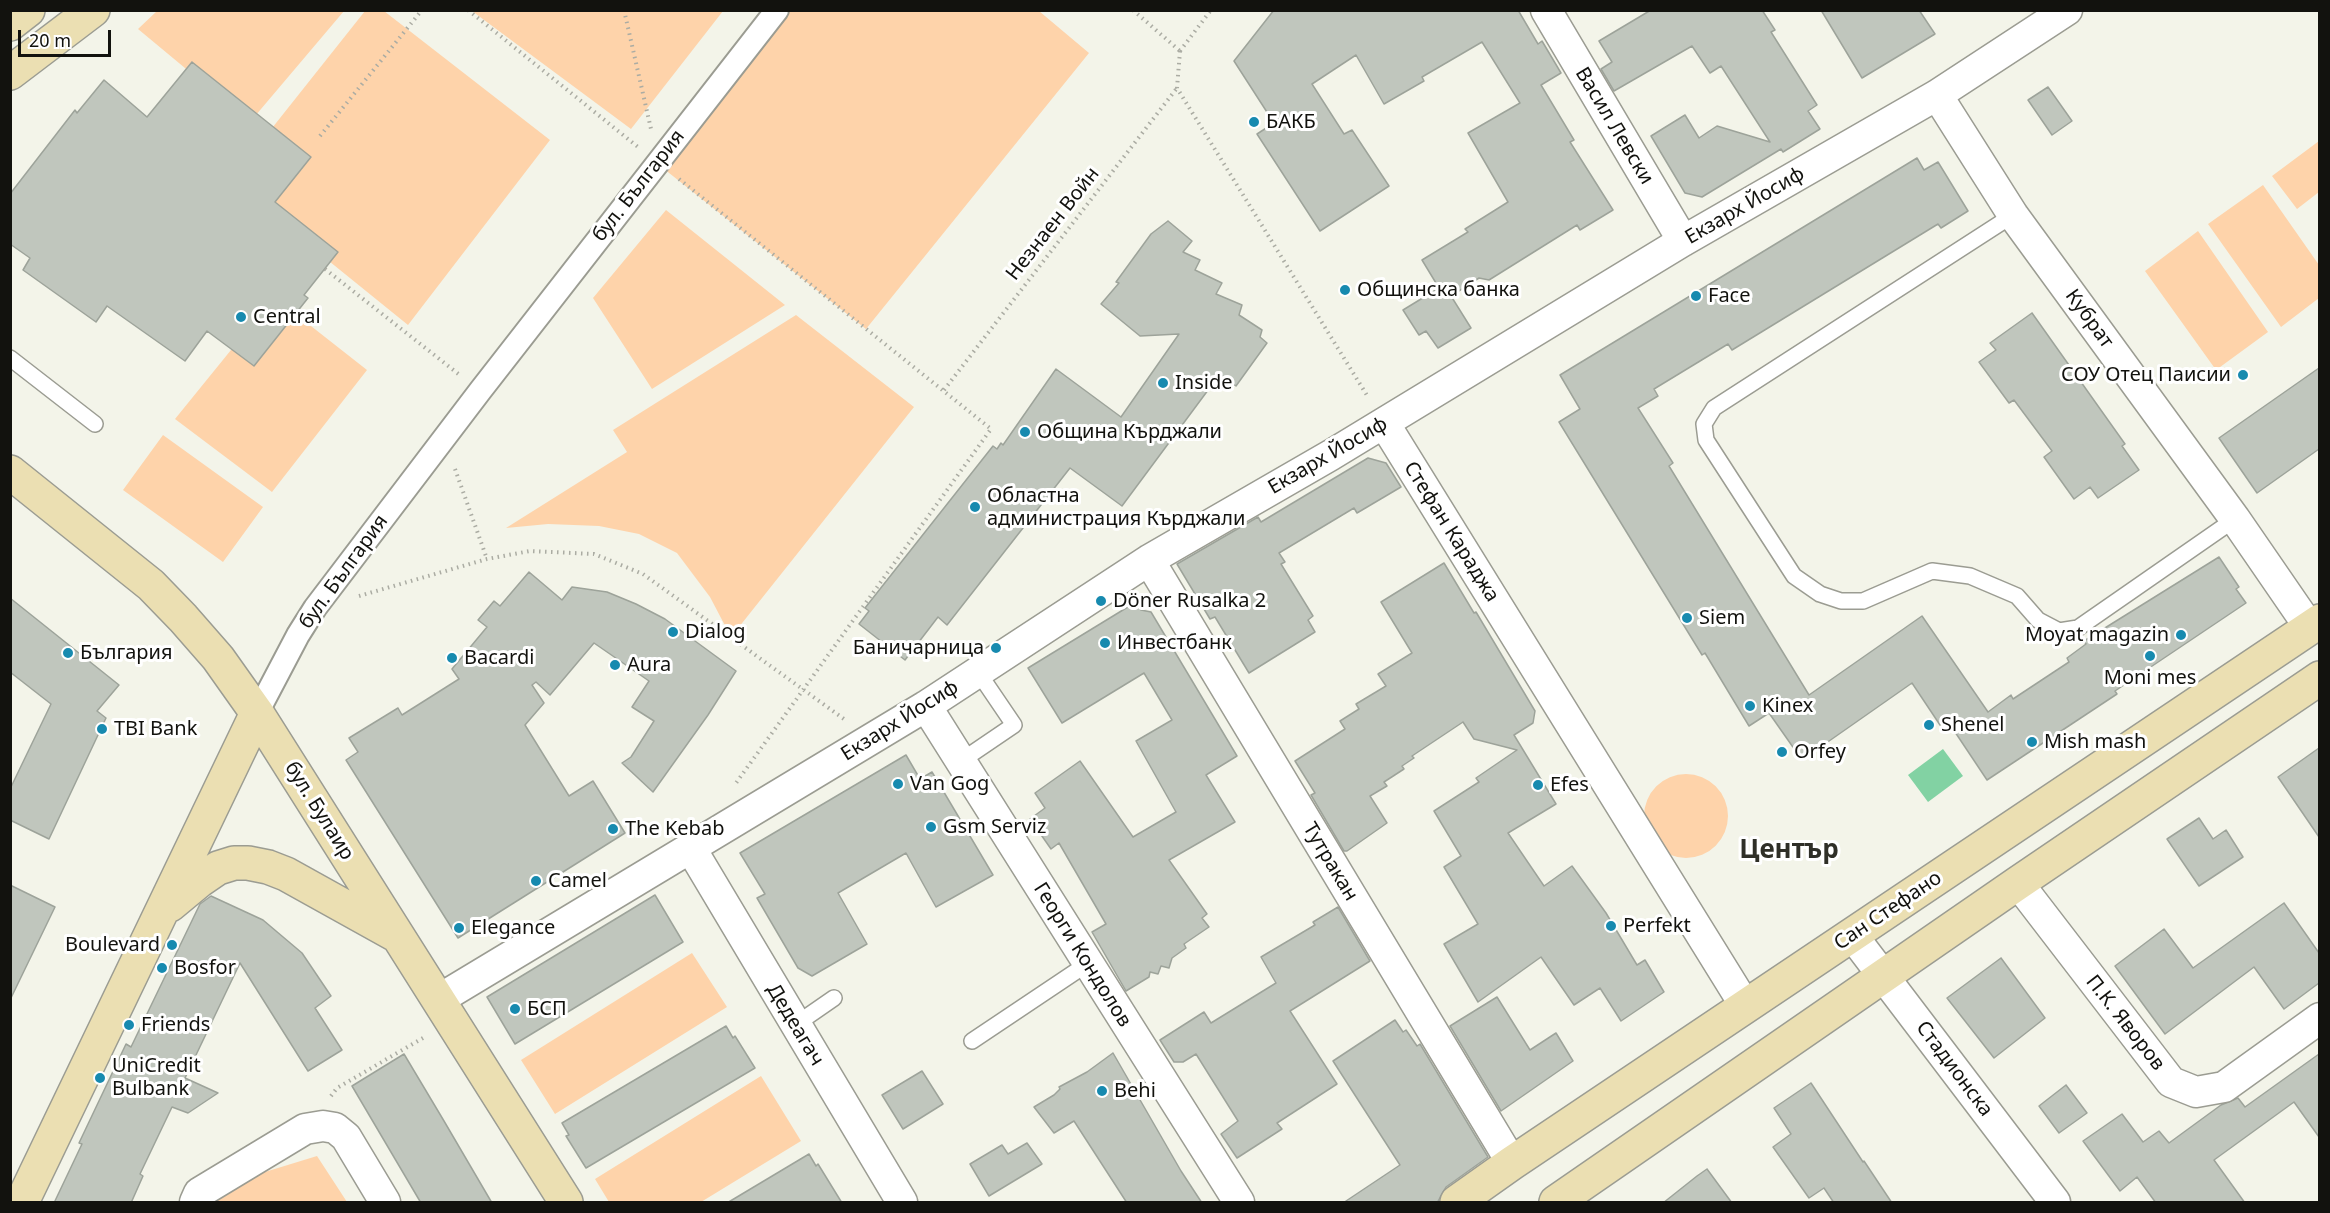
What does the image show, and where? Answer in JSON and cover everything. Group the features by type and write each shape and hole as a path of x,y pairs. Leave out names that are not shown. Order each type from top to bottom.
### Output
{"main road":[{"path":"10,24 28,10"},
{"path":"10,73 93,10"},
{"name":"бул. Булаир","path":"10,472 151,585 218,658 257,713 566,1203"},
{"name":"Сан Стефано","path":"1457,1203 1512,1163 2315,625"},
{"path":"1556,1203 2319,678"},
{"name":"бул. България","path":"22,1203 257,713"},
{"path":"164,910 199,880 218,868 234,863 248,863 286,874 398,936"}],"street":[{"name":"бул. България","path":"257,713 298,635 315,608 480,391 777,10"},
{"name":"Васил Левски","path":"1546,10 1683,241"},
{"name":"Екзарх Йосиф","path":"445,1011 690,847 926,706 1149,560 1384,423 1683,241 1937,95 2067,10"},
{"name":"Кубрат","path":"1937,95 2013,216 2315,625"},
{"name":"Стефан Караджа","path":"1384,423 1746,1007"},
{"name":"Тутракан","path":"1149,560 1512,1163"},
{"name":"Георги Кондолов","path":"926,706 1239,1203"},
{"name":"Дедеагач","path":"690,847 902,1203"},
{"name":"П.К. Яворов","path":"2018,883 2172,1082 2196,1092 2224,1088 2319,1018"},
{"name":"Стадионска","path":"1852,934 2055,1203"},
{"path":"195,1203 199,1193 305,1130 323,1126 335,1128 346,1137 385,1203"}],"lane":[{"path":"2013,216 1714,408 1704,424 1706,440 1794,576 1820,594 1841,601 1863,601 1932,572 1970,576 2017,596 2038,620 2059,632 2078,628 2235,519"},
{"path":"10,358 95,424"},
{"path":"961,761 1014,725 978,672"},
{"path":"972,1041 1087,964"},
{"path":"795,1025 834,998"}],"path":[{"path":"320,136 422,10"},
{"path":"468,10 991,429 729,792"},
{"path":"624,10 658,162"},
{"path":"1133,10 1180,51"},
{"path":"1211,10 1180,51 1177,88 1384,423"},
{"name":"Незнаен Войн","path":"944,390 1177,88"},
{"path":"325,269 480,391"},
{"path":"444,440 488,559"},
{"path":"315,608 488,559 530,551 594,554 643,574 871,739"},
{"path":"305,1130 337,1088 445,1011"}],"shaded area":[{"path":"157,11 344,11 250,122 138,29"},
{"path":"365,11 384,11 550,140 408,325 230,181"},
{"path":"472,11 723,11 631,129"},
{"path":"786,11 1039,11 1089,53 866,329 659,165"},
{"path":"2319,141 2319,192 2297,209 2272,176"},
{"path":"2263,185 2319,265 2319,298 2281,327 2208,224"},
{"path":"666,210 785,305 652,389 593,298"},
{"path":"2198,231 2268,332 2216,370 2145,271"},
{"path":"274,297 367,370 272,492 175,419"},
{"path":"796,315 914,407 731,637 710,597 677,553 639,534 599,526 548,524 506,528 627,452 613,430"},
{"path":"163,435 263,507 223,562 123,490"},
{"path":"1943,749 1963,776 1928,802 1908,775"},
{"path":"1686,774 1702,777 1716,786 1725,800 1728,816 1725,832 1716,846 1702,855 1686,858 1670,855 1656,846 1647,832 1644,816 1647,800 1656,786 1670,777"},
{"path":"692,953 727,1007 555,1114 521,1060"},
{"path":"761,1076 801,1141 701,1202 609,1202 595,1179"},
{"path":"317,1156 347,1202 209,1202 216,1187"}],"building":[{"path":"1274,10 1518,10 1538,44 1542,41 1561,73 1541,85 1574,140 1570,142 1613,210 1580,230 1577,225 1489,280 1479,278 1451,296 1471,328 1438,348 1426,331 1419,335 1403,310 1439,288 1422,260 1468,232 1465,229 1508,202 1468,133 1520,103 1482,42 1422,77 1424,81 1384,104 1356,55 1312,84 1344,134 1352,130 1389,186 1320,231 1257,134 1274,123 1234,61"},
{"path":"1651,10 1762,10 1775,30 1771,32 1817,105 1808,111 1820,129 1783,152 1781,149 1702,197 1685,193 1651,136 1685,115 1699,138 1717,126 1770,142 1721,66 1710,73 1692,46 1614,91 1601,69 1612,62 1599,41"},
{"path":"1821,10 1919,10 1935,34 1862,78"},
{"path":"192,62 311,157 275,202 338,252 304,295 308,298 254,366 207,331 185,361 107,306 96,322 23,270 30,258 10,244 10,194 75,110 77,113 104,80 147,117"},
{"path":"2048,87 2072,121 2052,135 2028,100"},
{"path":"1917,158 1924,170 1938,162 1968,211 1941,228 1938,224 1732,350 1728,344 1654,389 1658,396 1638,408 1673,463 1669,466 1809,695 1922,616 1988,712 2011,695 2013,699 2069,662 2067,658 2086,644 2084,641 2219,557 2239,587 2236,589 2246,603 2115,691 2117,694 1987,780 1947,720 1940,725 1912,683 1802,760 1769,713 1749,726 1705,653 1702,655 1559,422 1580,409 1560,375"},
{"path":"1168,221 1192,241 1183,252 1200,260 1195,270 1222,283 1216,294 1242,305 1239,315 1262,330 1260,337 1267,343 1236,386 1220,374 1122,506 1070,468 947,625 938,617 905,660 859,624 869,611 865,608 993,446 997,449 1001,443 1003,445 1056,369 1121,417 1179,334 1140,336 1101,304 1119,283 1116,282 1151,234"},
{"path":"2032,313 2125,444 2122,446 2139,470 2098,498 2090,487 2074,499 2044,457 2052,451 2014,400 2009,403 1979,362 1996,350 1990,343"},
{"path":"2319,368 2319,449 2257,493 2219,438"},
{"path":"1368,458 1386,463 1401,487 1357,513 1354,508 1279,553 1285,562 1281,564 1313,616 1308,620 1315,632 1249,673 1215,617 1210,619 1177,564 1258,517 1261,522"},
{"path":"1444,563 1535,711 1533,723 1514,735 1556,804 1508,833 1544,886 1572,866 1606,913 1637,965 1645,960 1664,992 1621,1021 1600,988 1574,1005 1541,957 1478,1002 1444,944 1478,924 1444,867 1461,856 1434,811 1479,782 1476,778 1517,750 1474,739 1463,722 1412,756 1414,758 1402,766 1404,769 1384,782 1387,786 1370,796 1387,823 1347,851 1344,851 1311,795 1315,793 1295,761 1345,729 1340,721 1359,709 1356,704 1386,686 1378,674 1412,653 1381,602"},
{"path":"529,572 562,600 572,587 607,592 636,604 665,619 736,671 653,792 622,763 631,757 654,721 632,707 649,681 594,643 550,695 536,682 532,685 544,703 525,725 569,796 593,781 625,833 458,938 346,760 358,752 349,738 398,708 402,715 459,679 452,669 487,627 478,620 494,601 500,606"},
{"path":"10,598 119,685 97,711 106,718 49,839 10,820 10,789 51,704 10,672"},
{"path":"1136,602 1141,610 1151,612 1237,756 1206,775 1235,822 1169,860 1207,914 1202,918 1209,927 1184,944 1186,948 1172,958 1169,968 1161,966 1158,974 1150,972 1149,977 1126,991 1092,932 1106,924 1059,843 1051,849 1030,819 1045,808 1035,793 1080,761 1133,837 1176,812 1136,741 1172,720 1144,673 1062,723 1028,668"},
{"path":"2319,748 2319,837 2278,777"},
{"path":"906,755 920,779 932,772 993,875 936,907 906,853 838,893 867,944 812,976 798,968 757,898 765,894 740,853"},
{"path":"2199,818 2213,839 2226,830 2243,857 2199,886 2167,839"},
{"path":"10,885 55,907 10,1000"},
{"path":"655,895 683,942 515,1044 487,997"},
{"path":"211,896 263,920 302,953 331,996 315,1008 342,1050 308,1071 240,963 185,1078 218,1093 188,1113 172,1107 140,1174 143,1176 131,1203 54,1203 82,1144 79,1143 126,1044 131,1047 200,904"},
{"path":"2284,903 2319,953 2319,983 2284,1009 2254,967 2165,1034 2115,966 2164,929 2193,968"},
{"path":"1338,907 1370,961 1290,1011 1337,1084 1277,1123 1282,1129 1237,1158 1221,1134 1238,1121 1196,1054 1183,1062 1174,1062 1160,1040 1204,1012 1211,1023 1276,983 1261,957 1315,925 1313,922"},
{"path":"2001,958 2045,1018 1994,1058 1947,998"},
{"path":"1497,997 1530,1050 1556,1033 1573,1061 1501,1111 1450,1026"},
{"path":"1395,1020 1403,1032 1406,1030 1417,1046 1420,1044 1488,1157 1446,1187 1437,1203 1343,1203 1400,1165 1333,1061"},
{"path":"726,1026 755,1068 586,1168 566,1136 569,1135 562,1123"},
{"path":"1113,1053 1202,1203 1127,1203 1074,1121 1054,1133 1034,1107 1054,1095 1060,1089 1059,1087 1087,1072"},
{"path":"404,1054 492,1203 421,1203 352,1086"},
{"path":"2319,1054 2319,1137 2294,1102 2214,1160 2245,1203 2156,1203 2137,1177 2120,1191 2083,1141 2122,1114 2143,1142 2159,1131 2169,1143 2221,1105 2238,1098 2245,1107"},
{"path":"922,1071 943,1104 903,1129 882,1095"},
{"path":"1811,1083 1892,1203 1834,1203 1824,1188 1809,1198 1773,1147 1791,1134 1774,1108"},
{"path":"2066,1085 2087,1113 2059,1133 2039,1106"},
{"path":"1027,1143 1042,1164 989,1196 970,1164 1002,1145 1008,1154"},
{"path":"809,1154 816,1166 818,1164 842,1203 727,1203"},
{"path":"1707,1169 1732,1203 1663,1203 1697,1176"}],"place":[{"name":"БАКБ","path":"1254,122"},
{"name":"Общинска банка","path":"1345,290"},
{"name":"Face","path":"1696,296"},
{"name":"Central","path":"241,317"},
{"name":"СОУ Отец Паисии","path":"2243,375"},
{"name":"Inside","path":"1163,383"},
{"name":"Община Кърджали","path":"1025,432"},
{"name":"Областна администрация Кърджали","path":"975,507"},
{"name":"Döner Rusalka 2","path":"1101,601"},
{"name":"Siem","path":"1687,618"},
{"name":"Dialog","path":"673,632"},
{"name":"Moyat magazin","path":"2181,635"},
{"name":"Инвестбанк","path":"1105,643"},
{"name":"Баничарница","path":"996,648"},
{"name":"България","path":"68,653"},
{"name":"Moni mes","path":"2150,656"},
{"name":"Bacardi","path":"452,658"},
{"name":"Aura","path":"615,665"},
{"name":"Kinex","path":"1750,706"},
{"name":"Shenel","path":"1929,725"},
{"name":"TBI Bank","path":"102,729"},
{"name":"Mish mash","path":"2032,742"},
{"name":"Orfey","path":"1782,752"},
{"name":"Van Gog","path":"898,784"},
{"name":"Efes","path":"1538,785"},
{"name":"Gsm Serviz","path":"931,827"},
{"name":"The Kebab","path":"613,829"},
{"name":"Camel","path":"536,881"},
{"name":"Perfekt","path":"1611,926"},
{"name":"Elegance","path":"459,928"},
{"name":"Boulevard","path":"172,945"},
{"name":"Bosfor","path":"162,968"},
{"name":"БСП","path":"515,1009"},
{"name":"Friends","path":"129,1025"},
{"name":"UniCredit Bulbank","path":"100,1078"},
{"name":"Behi","path":"1102,1091"}],"district":[{"name":"Център","path":"1789,851"}]}
